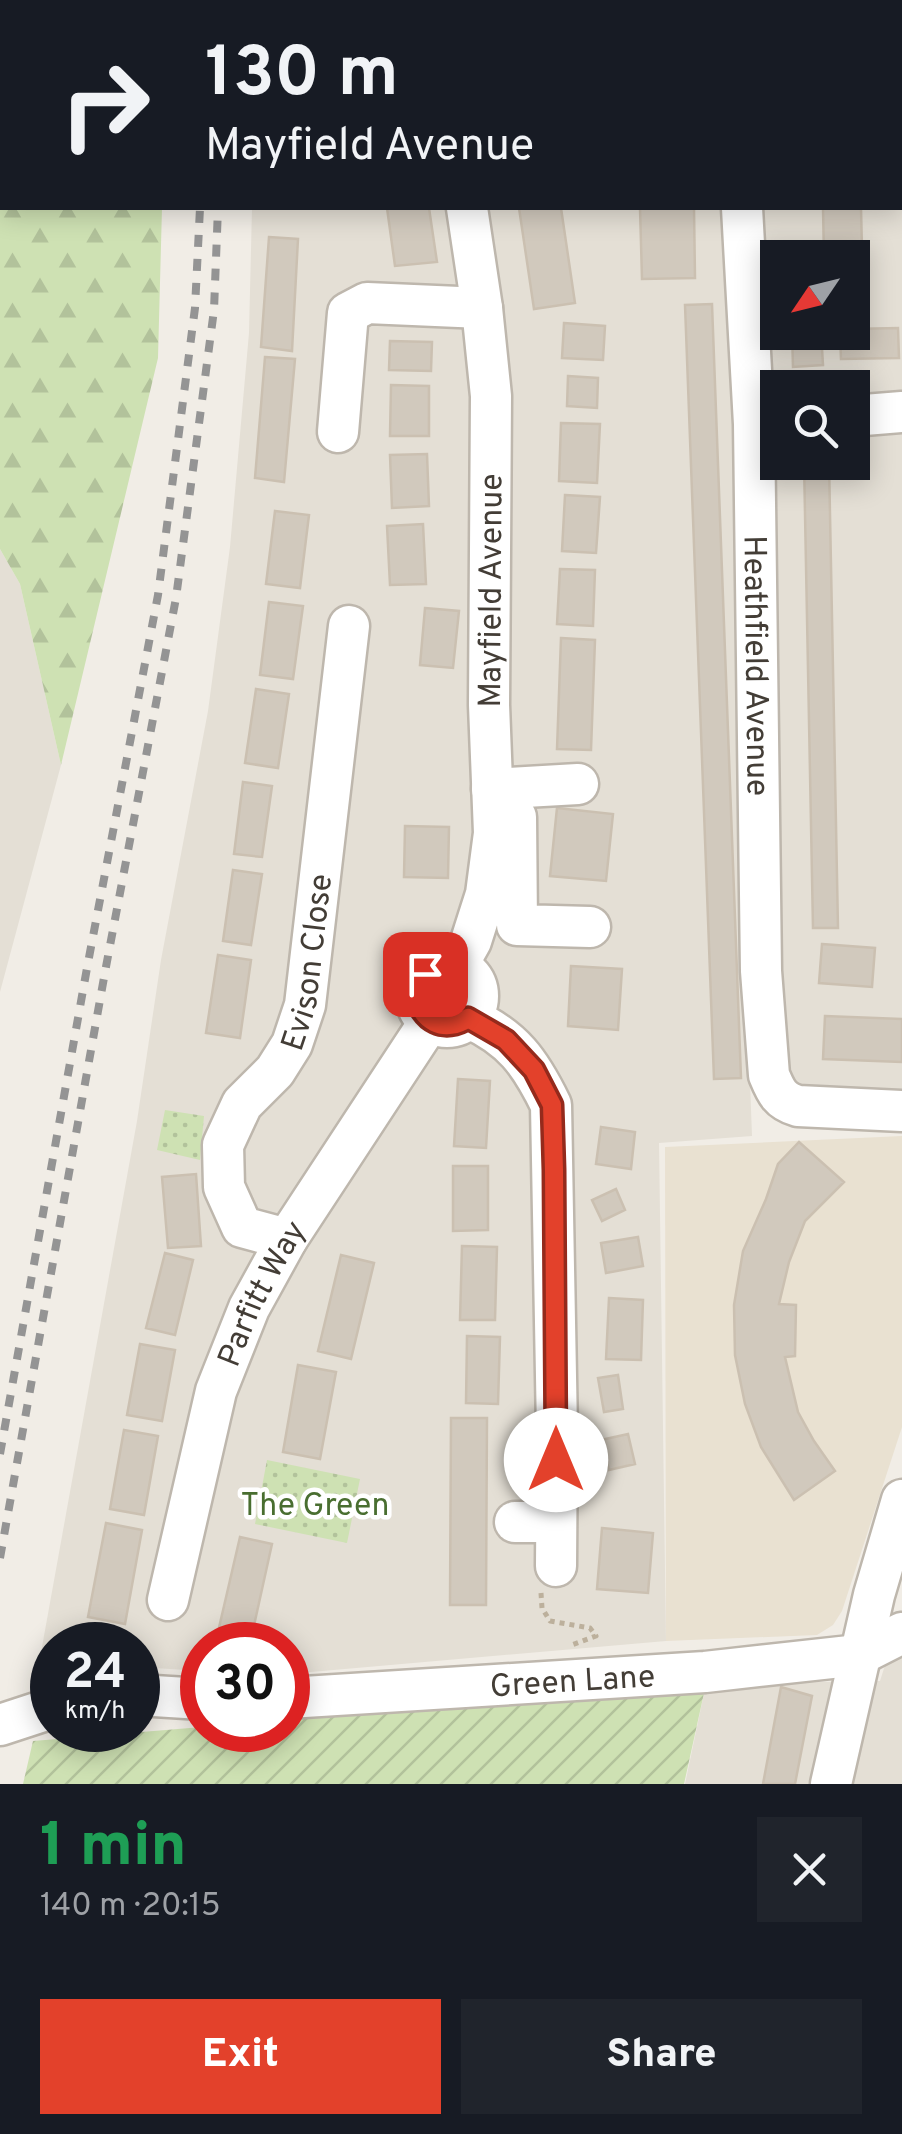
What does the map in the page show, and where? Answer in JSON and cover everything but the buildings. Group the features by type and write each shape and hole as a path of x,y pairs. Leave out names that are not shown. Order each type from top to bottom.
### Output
{"street":[{"name":"Mayfield Avenue","path":"449,1019 478,1002 474,981 457,966 471,941 486,894 504,788 489,705 491,396 468,210"},
{"name":"Heathfield Avenue","path":"742,210 760,370"},
{"path":"338,432 348,313 367,303 482,308"},
{"path":"870,415 902,412"},
{"name":"Heathfield Avenue","path":"765,480 761,971 769,1075 786,1103 902,1111"},
{"name":"Evison Close","path":"287,1239 242,1227 224,1187 224,1145 242,1104 275,1072 292,1044 305,1005 349,626"},
{"path":"578,784 504,788 517,926 590,927"},
{"path":"449,1019 506,1040 534,1070 552,1105 557,1430 535,1522 556,1566"},
{"name":"Parfitt Way","path":"168,1600 216,1391 248,1308 287,1239 449,1019"},
{"path":"830,1784 874,1594 902,1500"},
{"path":"859,1655 902,1633"},
{"name":"Green Lane","path":"310,1697 705,1672 859,1655"},
{"path":"0,1725 30,1715"}],"path":[{"path":"548,1682 549,1657 596,1636 590,1628 550,1621 542,1608 540,1584 556,1566"}],"shaded area":[{"path":"252,210 902,210 902,1092 750,1082 752,1136 659,1143 666,1641 310,1672 310,1622 180,1622 180,1670 160,1668 160,1622 47,1622 208,711 230,547 249,333"},
{"path":"0,549 20,584 61,765 0,992"},
{"path":"902,1136 902,1427 842,1611 833,1625 817,1635 666,1641 665,1147"},
{"path":"902,1612 902,1784 685,1784 706,1684 880,1681"}],"green space":[{"path":"0,210 162,210 158,358 61,765 20,584 0,549"},
{"path":"165,1110 204,1116 200,1160 157,1150"},
{"name":"The Green","path":"267,1460 360,1479 347,1543 255,1524"},
{"path":"706,1684 684,1784 23,1784 30,1752 160,1752 160,1730 180,1729 180,1752 310,1752 310,1718"}],"railway":[{"path":"0,1454 158,595 195,308 200,210"},
{"path":"0,1558 176,598 214,310 218,210"}],"route":[{"path":"425,974 416,994 422,1014 438,1025 460,1024 468,1018 485,1025 506,1040 534,1070 552,1105 556,1460"}]}
